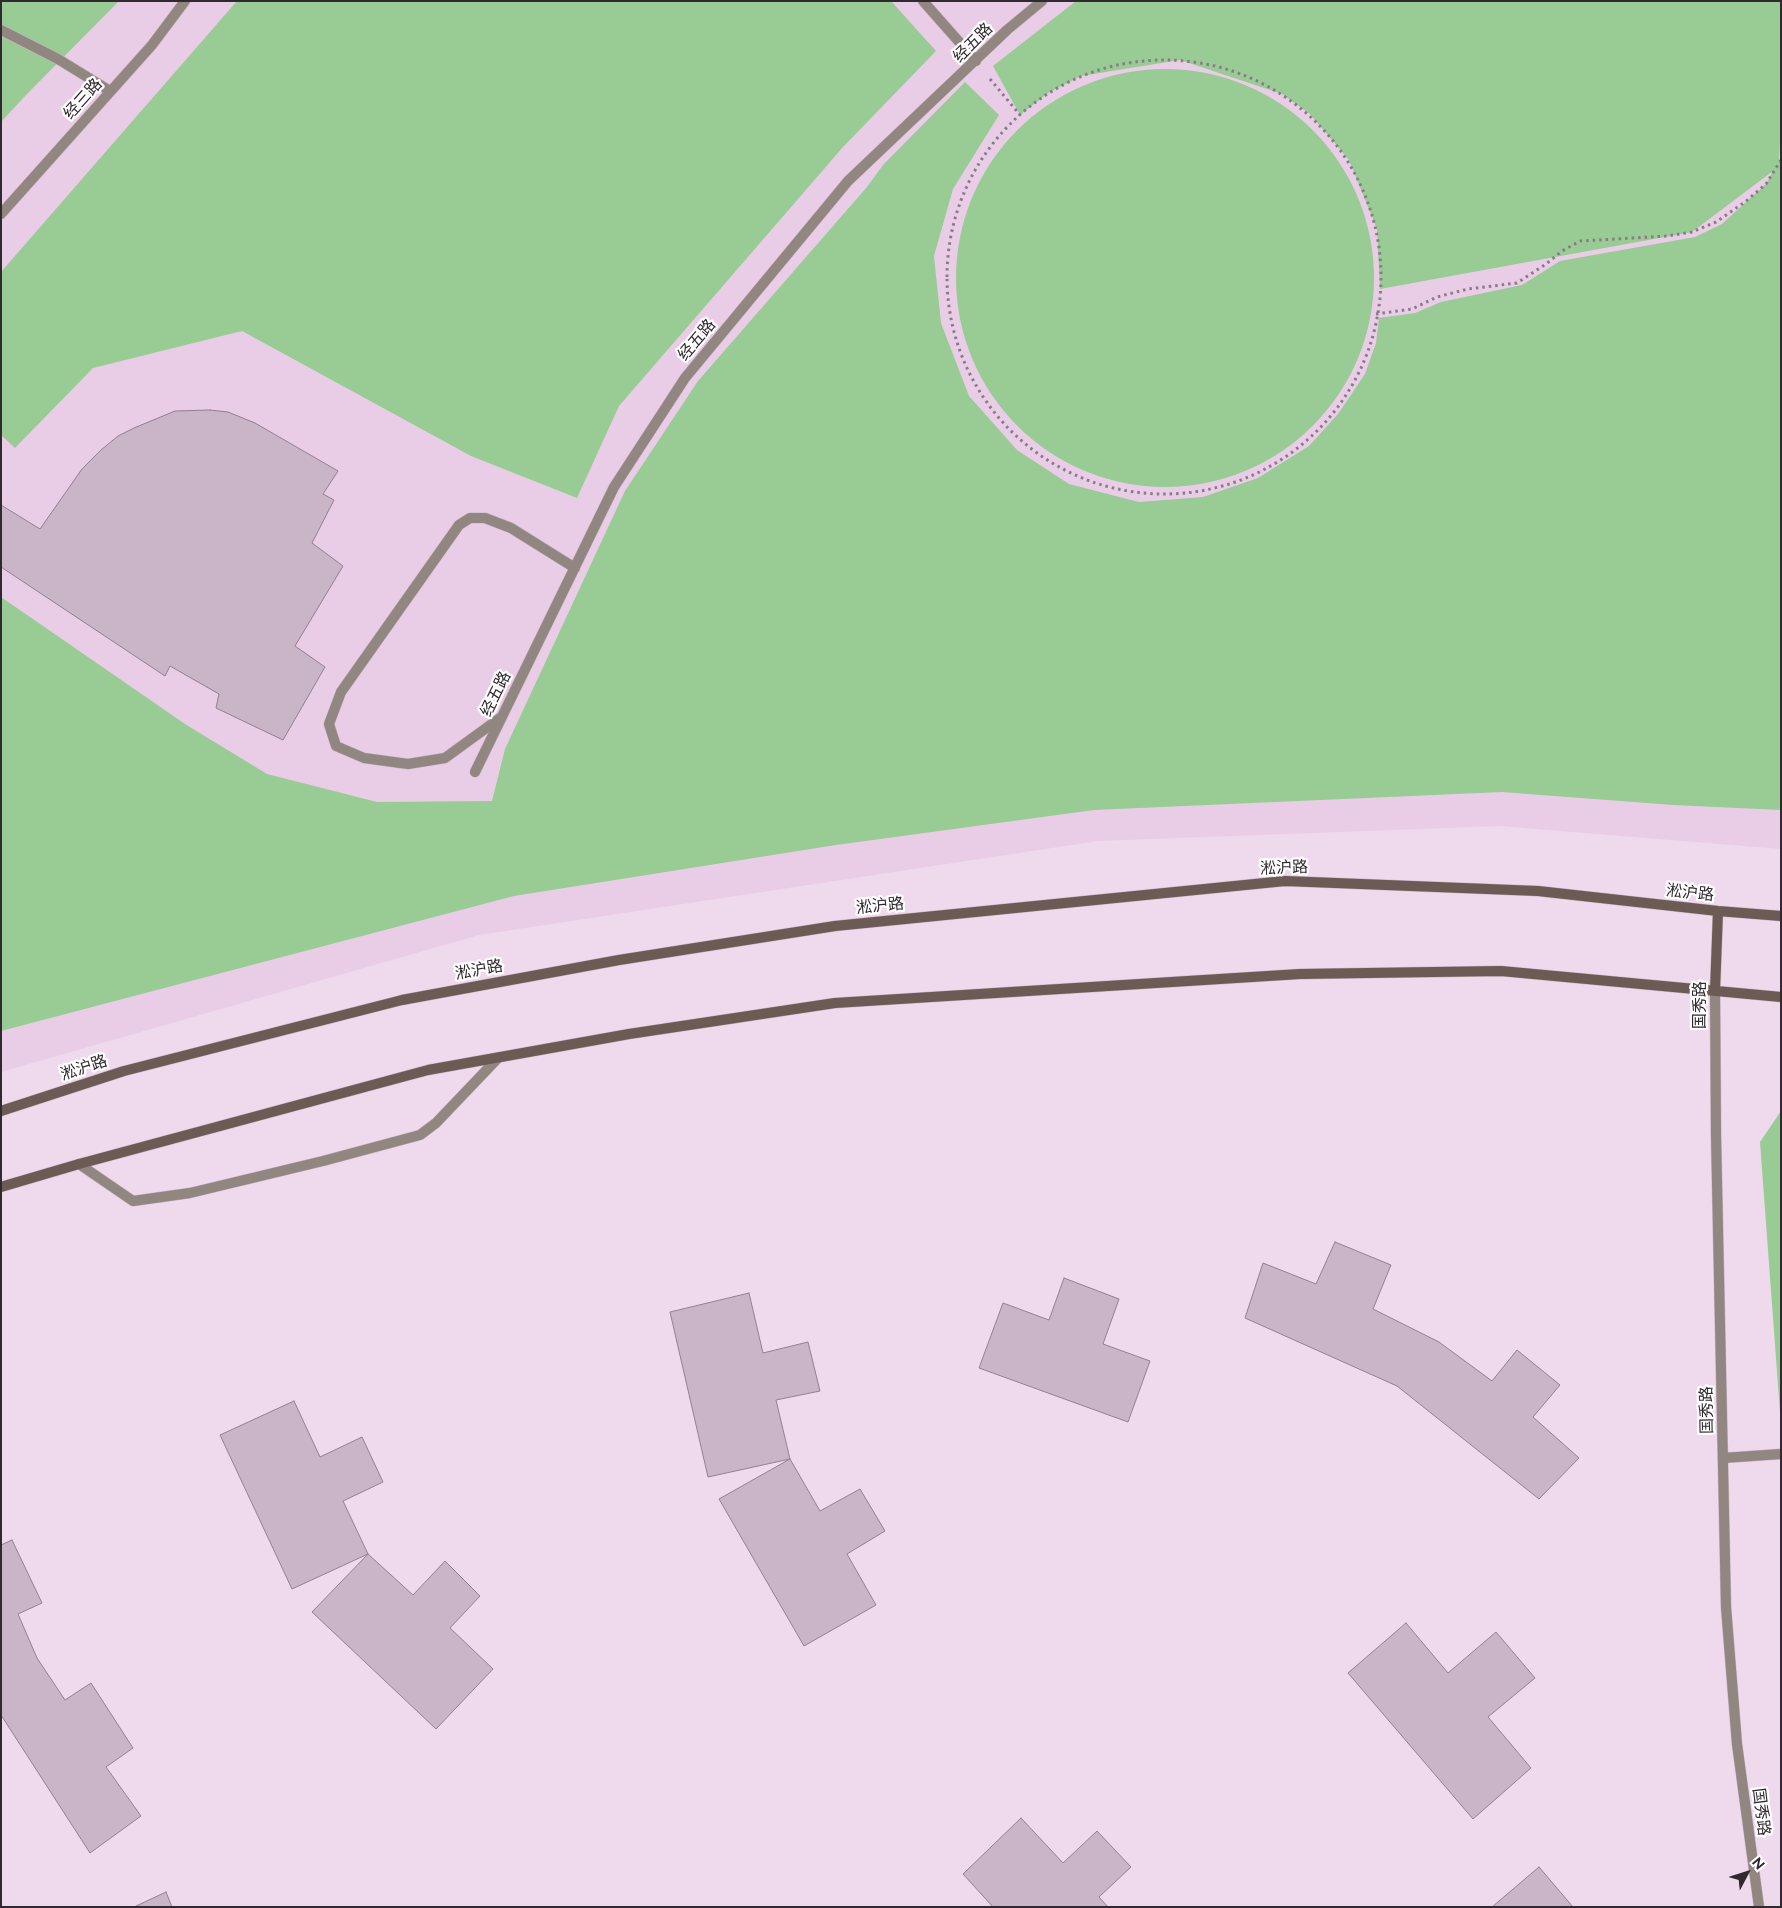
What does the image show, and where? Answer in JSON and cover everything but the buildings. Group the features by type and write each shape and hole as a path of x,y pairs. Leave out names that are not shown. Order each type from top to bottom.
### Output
{"main road":[{"name":"淞沪路","path":"1,1111 124,1071 402,1000 619,960 835,926 1285,881 1538,891 1781,916"},
{"name":"国秀路","path":"1715,991 1718,911"},
{"path":"1,1187 78,1164 428,1070 629,1034 835,1003 1300,974 1501,971 1781,997"}],"street":[{"name":"经三路","path":"1,214 152,45 185,1"},
{"path":"924,1 976,61"},
{"name":"经五路","path":"475,772 614,488 685,378 848,181 1007,30 1042,1"},
{"path":"1,30 58,59 110,91"},
{"path":"501,717 445,758 408,764 364,758 336,746 329,724 341,692 459,525 470,518 485,518 511,528 575,568"},
{"name":"国秀路","path":"1715,991 1716,1136 1727,1617 1737,1744 1759,1907"},
{"path":"78,1164 133,1201 190,1193 323,1161 420,1135 436,1123 498,1058"},
{"path":"1723,1458 1781,1454"}],"path":[{"path":"1180,60 1219,67 1253,79 1282,94 1310,114 1349,160 1366,192 1377,229 1380,289 1372,341 1358,376 1335,410 1304,442 1256,474 1205,492 1158,496 1118,490 1074,476 1046,458 1017,435 989,405 976,386 965,362 950,308 947,268 950,234 963,189 990,145 1020,115 1048,92 1081,76 1135,63 1180,60"},
{"path":"976,61 1020,115"},
{"path":"1376,314 1412,309 1437,297 1468,289 1517,283 1562,251 1580,241 1667,236 1692,232 1716,222 1745,202 1766,184 1781,160"}],"shaded area":[{"path":"1,1 1781,1 1781,849 1499,826 1098,841 479,935 1,1072"}],"green space":[{"path":"1,1 119,1 1,122"},
{"path":"237,1 891,1 936,51 843,147 619,406 577,498 471,456 242,331 93,368 15,448 1,435 1,272"},
{"path":"1076,1 1780,1 1781,810 1673,805 1502,792 1094,810 836,845 514,896 1,1031 1,597 185,724 267,774 377,802 492,801 505,749 625,491 698,381 867,187 883,165 965,82 999,115 953,189 934,256 941,323 969,396 1017,450 1069,484 1139,502 1203,497 1258,478 1309,446 1338,414 1365,374 1376,343 1379,318 1415,313 1441,302 1522,285 1560,261 1695,237 1722,224 1766,184 1773,171 1692,232 1380,289 1377,229 1349,160 1310,114 1282,94 1180,60 1081,76 1048,93 1020,115 993,66"},
{"path":"1165,69 1206,73 1245,85 1281,104 1313,130 1339,162 1358,198 1370,237 1374,278 1370,319 1358,358 1339,394 1313,426 1281,452 1245,471 1206,483 1165,487 1124,483 1085,471 1049,452 1017,426 991,394 972,358 960,319 956,278 960,237 972,198 991,162 1017,130 1049,104 1085,85 1124,73"},
{"path":"1781,1111 1781,1426 1760,1142"}]}
